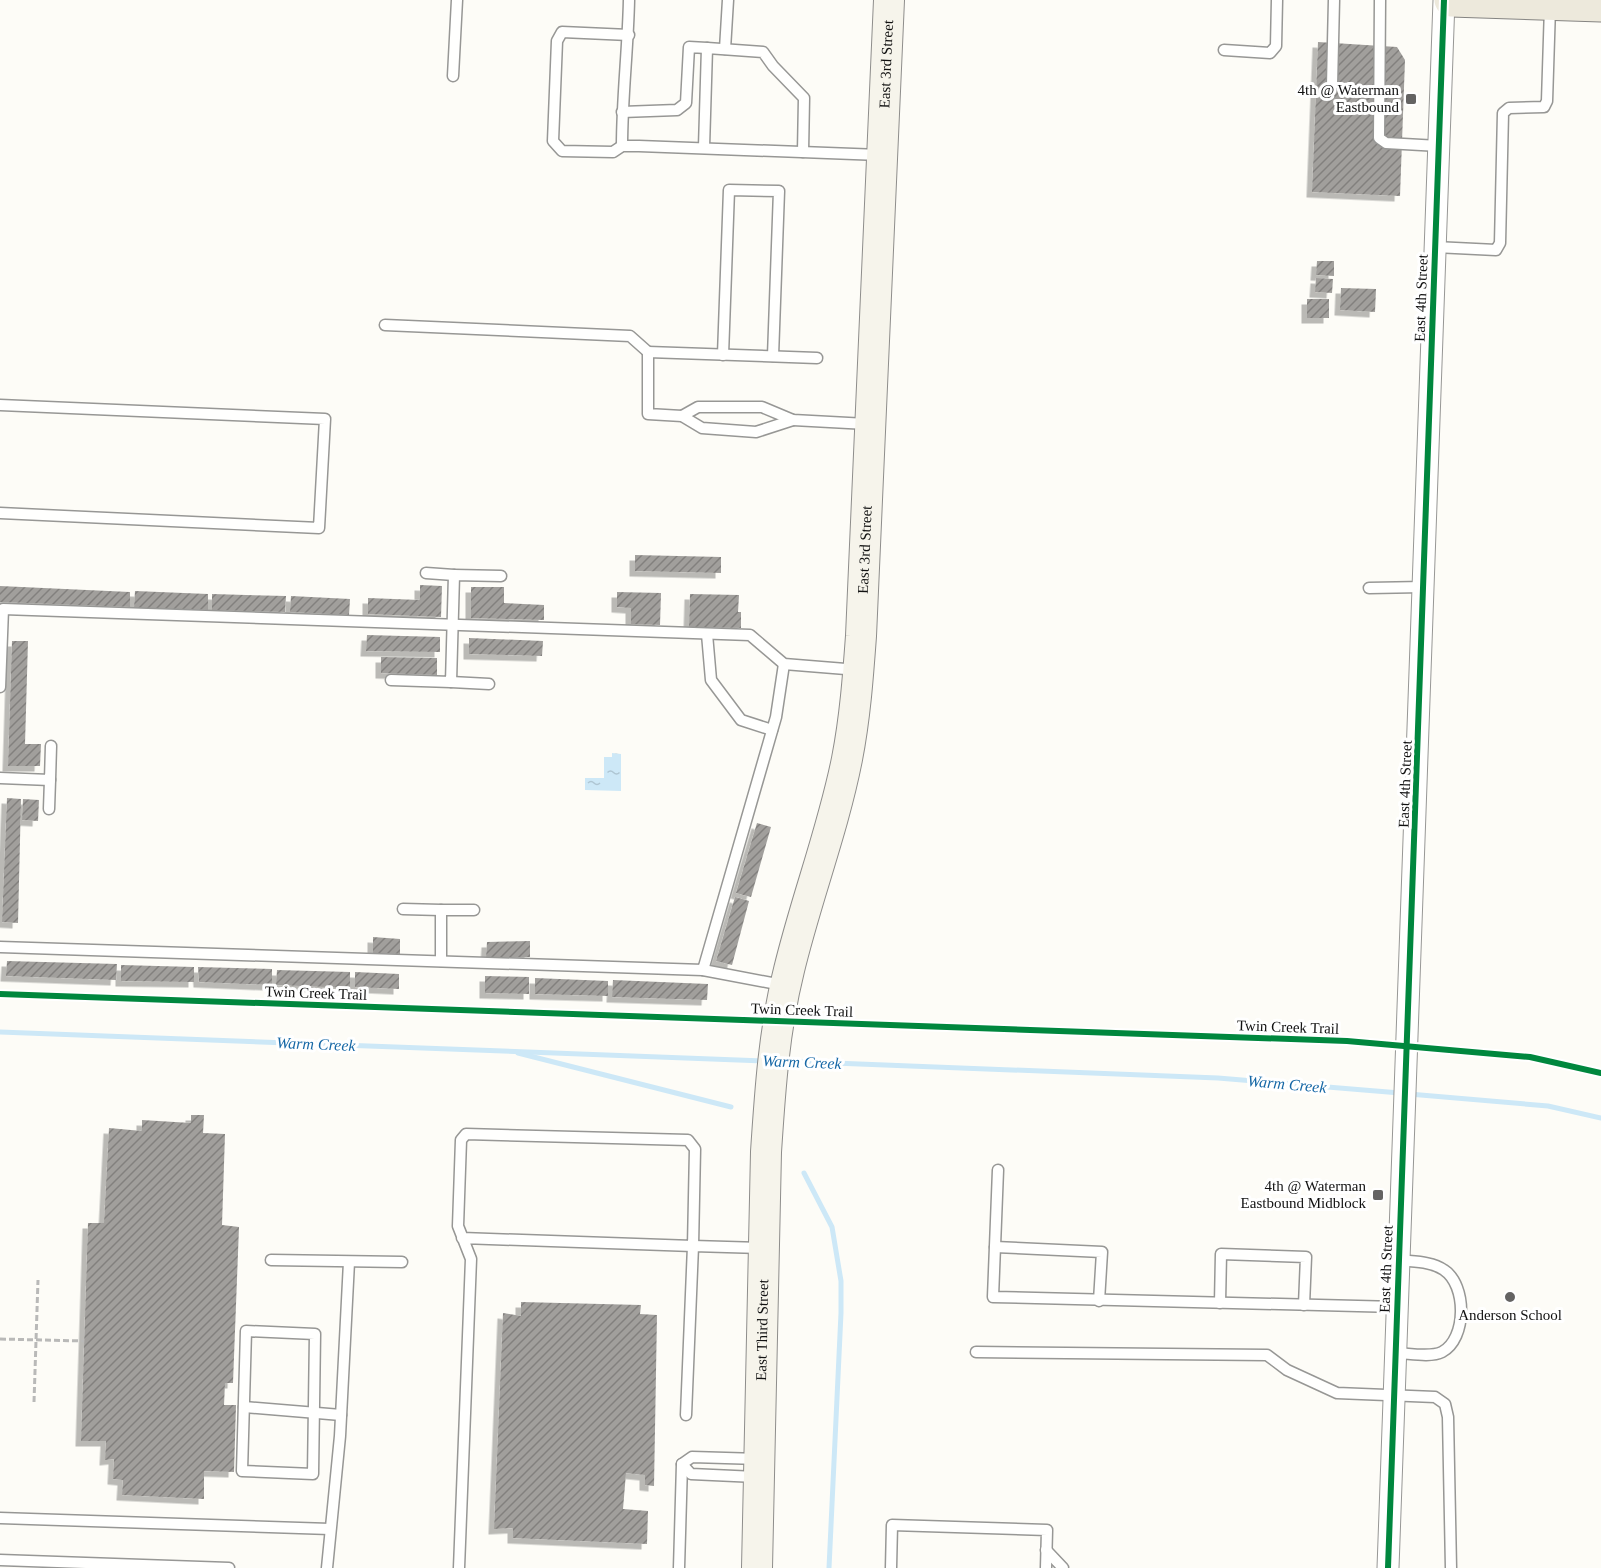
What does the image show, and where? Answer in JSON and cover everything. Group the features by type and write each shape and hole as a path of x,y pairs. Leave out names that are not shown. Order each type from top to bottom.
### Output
{"main road":[{"name":"East 3rd Street","path":"770,1090 786,986 847,759 858,670 890,0"},
{"path":"1451,0 1551,4 1592,3"},
{"name":"East Third Street","path":"757,1568 766,1152 770,1090"}],"street":[{"name":"East 4th Street","path":"1388,1568 1444,0"}],"lane":[{"path":"453,76 457,0"},
{"path":"622,146 629,0"},
{"path":"725,49 728,0"},
{"path":"1224,50 1270,53 1276,46 1277,0"},
{"path":"1332,85 1334,0"},
{"path":"1380,0 1379,138 1386,143 1439,146"},
{"path":"1435,247 1496,250 1500,243 1503,113 1509,108 1544,107 1547,101 1551,4"},
{"path":"629,35 562,32 557,41 553,141 562,151 613,152 622,146 704,147 883,155"},
{"path":"622,112 677,110 686,103 688,47 764,52 773,66 804,98 803,152"},
{"path":"704,147 707,48"},
{"path":"723,355 729,190 779,191 773,356"},
{"path":"385,325 630,336 648,352 817,358"},
{"path":"648,352 648,414 682,416 702,428 756,432 793,420"},
{"path":"0,405 325,419 319,528 0,513"},
{"path":"682,416 698,407 762,407 793,420 871,424"},
{"path":"426,573 501,576"},
{"path":"451,682 454,575"},
{"path":"1369,588 1423,587"},
{"path":"0,687 3,609 750,635 784,664 858,670"},
{"path":"707,634 711,680 741,720 772,730"},
{"path":"703,970 776,717 784,664"},
{"path":"391,680 489,684"},
{"path":"49,809 51,746"},
{"path":"0,778 50,780"},
{"path":"402,909 474,910"},
{"path":"441,910 441,962"},
{"path":"0,947 703,970 786,986"},
{"path":"459,1568 471,1259 458,1226 461,1140 466,1134 688,1140 695,1149 686,1415"},
{"path":"998,1170 993,1297 1397,1307"},
{"path":"462,1238 764,1248"},
{"path":"995,1247 1102,1252 1099,1301"},
{"path":"1220,1303 1221,1254 1306,1257 1304,1305"},
{"path":"271,1260 402,1262"},
{"path":"1395,1353 1443,1352 1455,1336 1459,1326 1461,1307 1456,1284 1444,1270 1433,1264 1398,1260"},
{"path":"327,1568 341,1415 349,1262"},
{"path":"246,1331 315,1335 314,1413 313,1474 242,1471 246,1331"},
{"path":"976,1352 1267,1355 1287,1370 1337,1393 1435,1397 1445,1404 1448,1417 1451,1565"},
{"path":"244,1407 341,1415"},
{"path":"679,1568 682,1464 692,1456 759,1468"},
{"path":"682,1464 691,1474 759,1468"},
{"path":"0,1518 330,1529"},
{"path":"891,1568 892,1524 1047,1530 1046,1568"},
{"path":"1046,1550 1063,1568"},
{"path":"0,1560 70,1565 229,1568"}],"path":[{"path":"34,1402 38,1280"},
{"path":"0,1339 84,1341"}],"water":[{"path":"612,753 621,754 621,791 585,790 585,778 604,778 604,757 612,757"}],"building":[{"path":"1318,42 1397,47 1405,60 1400,196 1312,192"},
{"path":"1317,261 1334,261 1334,276 1316,275"},
{"path":"1316,278 1333,279 1332,293 1315,292"},
{"path":"1341,288 1376,289 1375,312 1340,310"},
{"path":"1307,299 1329,299 1329,318 1307,318"},
{"path":"635,555 721,557 721,573 635,571"},
{"path":"420,585 442,586 441,617 368,614 368,598 420,600"},
{"path":"0,586 130,592 130,607 0,602"},
{"path":"471,587 504,587 504,603 544,605 544,620 471,618"},
{"path":"135,591 208,594 208,610 134,608"},
{"path":"617,592 661,593 660,625 631,624 631,608 617,607"},
{"path":"212,594 286,596 285,612 212,610"},
{"path":"690,594 739,595 738,612 741,612 741,628 689,627"},
{"path":"291,596 350,599 349,615 290,612"},
{"path":"367,635 440,637 440,652 366,651"},
{"path":"469,638 543,641 542,656 469,654"},
{"path":"12,641 28,641 25,744 41,744 40,766 8,766"},
{"path":"381,657 437,658 437,675 381,673"},
{"path":"7,798 21,799 18,923 2,922"},
{"path":"23,799 39,800 38,821 22,820"},
{"path":"757,823 771,827 751,897 736,893"},
{"path":"735,897 749,901 732,965 716,961"},
{"path":"373,937 400,939 400,954 373,953"},
{"path":"530,941 530,957 486,958 487,942"},
{"path":"7,961 117,964 116,980 6,976"},
{"path":"121,965 194,967 194,982 121,981"},
{"path":"198,967 272,969 272,985 199,982"},
{"path":"277,970 350,972 350,988 276,985"},
{"path":"355,972 399,974 399,989 355,987"},
{"path":"485,976 529,977 529,994 485,993"},
{"path":"535,978 608,981 608,996 535,994"},
{"path":"613,980 708,984 707,1000 612,997"},
{"path":"191,1115 204,1115 203,1133 225,1134 222,1225 239,1227 233,1383 225,1383 224,1405 236,1405 234,1472 204,1471 204,1499 122,1495 123,1480 113,1479 114,1459 105,1460 106,1441 81,1441 88,1223 104,1223 109,1128 142,1131 142,1120 191,1123"},
{"path":"521,1302 641,1305 640,1314 657,1315 654,1486 645,1485 645,1475 626,1473 623,1509 648,1511 647,1544 513,1538 513,1528 494,1529 503,1313 521,1316"}],"waterway":[{"name":"Warm Creek","path":"0,1032 765,1061"},
{"path":"518,1053 731,1107"},
{"name":"Warm Creek","path":"783,1061 1218,1078 1400,1093"},
{"name":"Warm Creek","path":"1409,1094 1548,1106 1601,1118"},
{"path":"804,1173 832,1227 841,1281 829,1568"}],"cycle path":[{"path":"1388,1568 1444,0"},
{"name":"Twin Creek Trail","path":"0,994 1347,1041 1530,1057 1601,1073"}],"place":[{"name":"4th @ Waterman Eastbound","path":"1411,99"},
{"name":"4th @ Waterman Eastbound Midblock","path":"1378,1195"},
{"name":"Anderson School","path":"1510,1297"}]}
